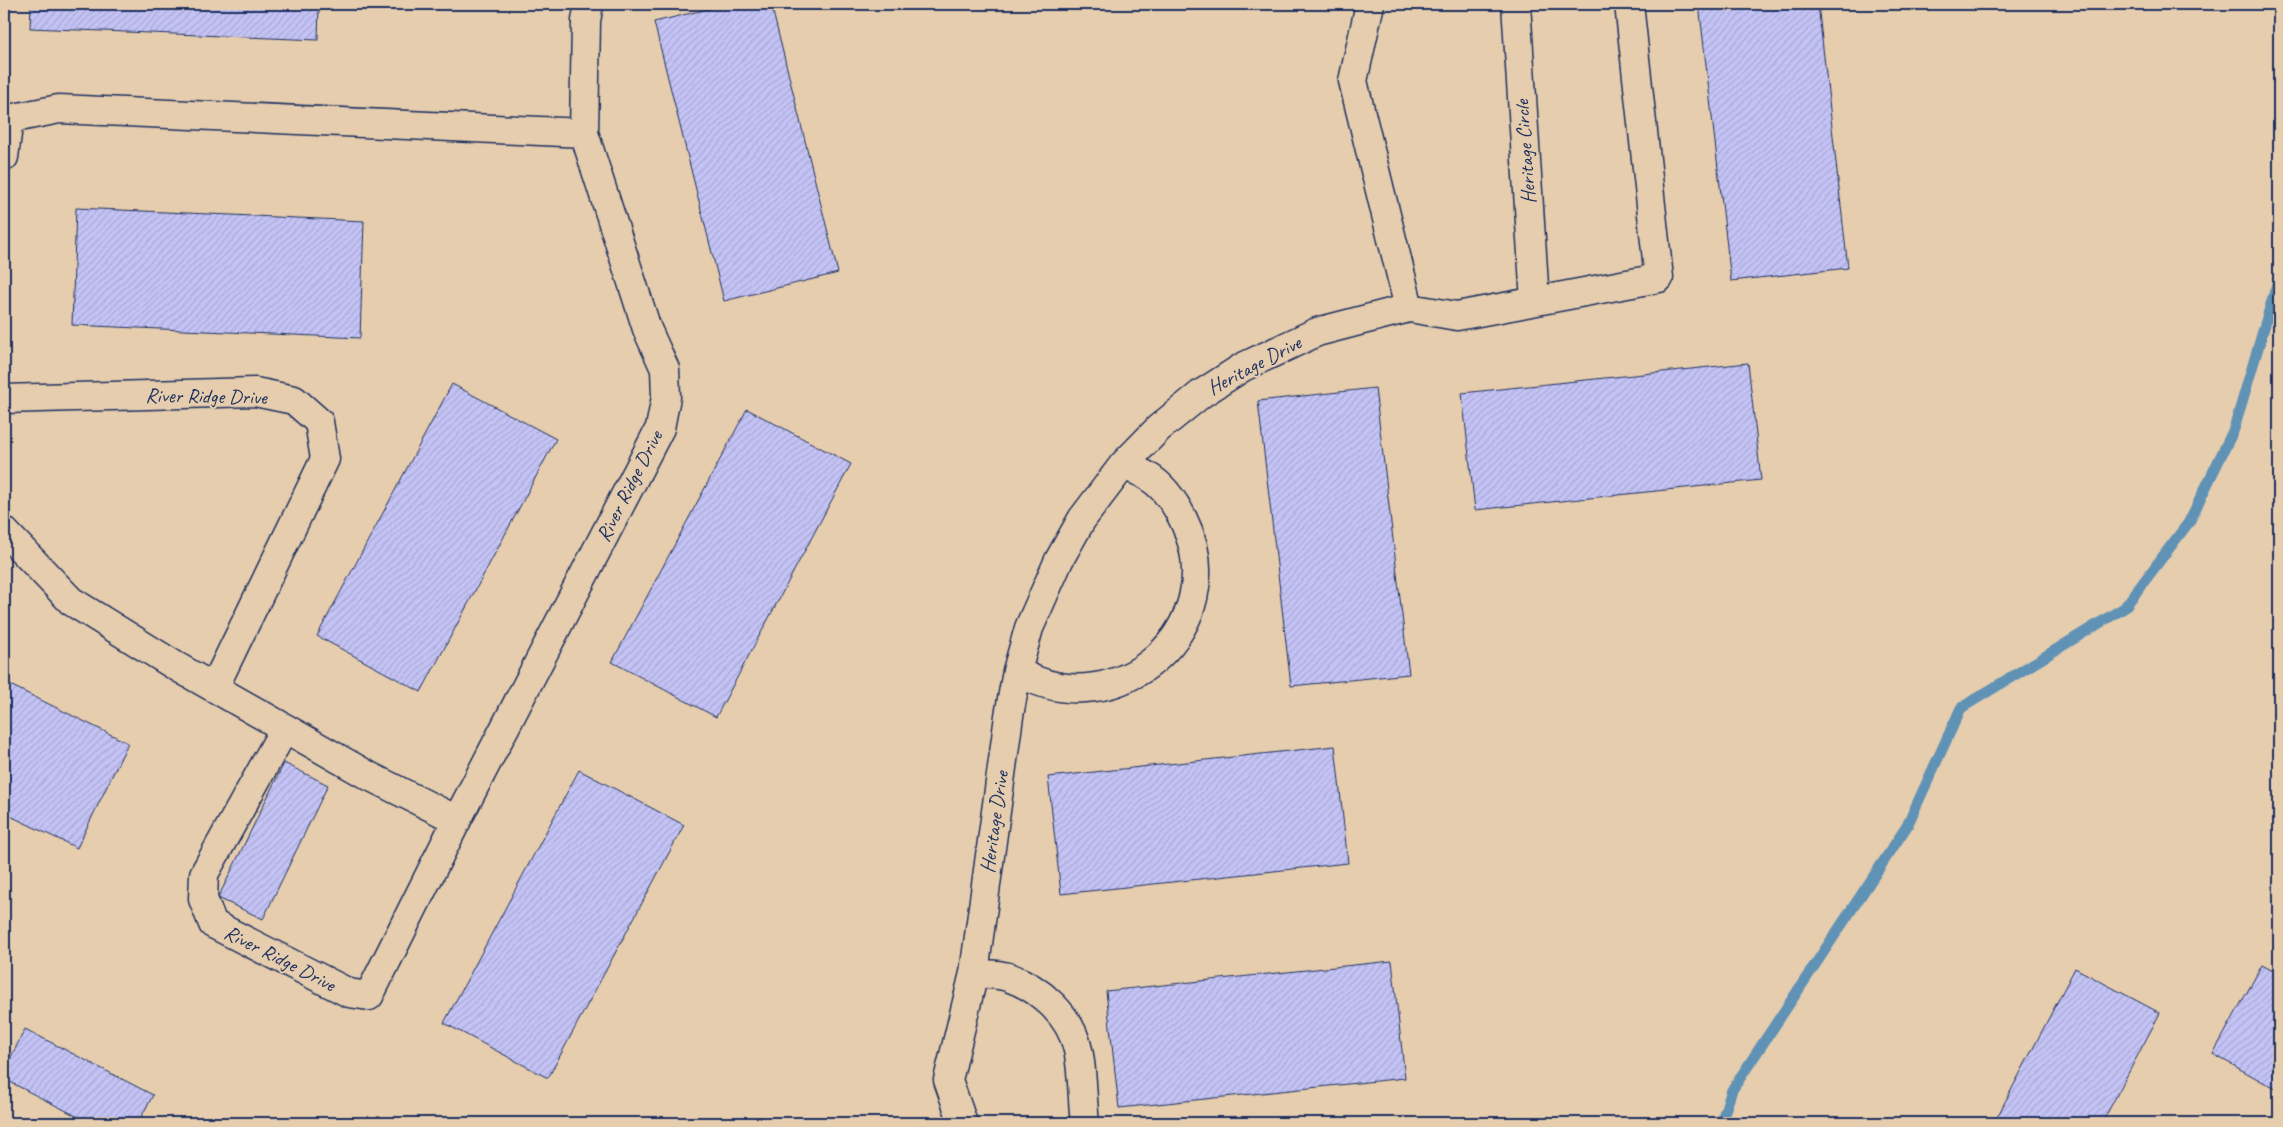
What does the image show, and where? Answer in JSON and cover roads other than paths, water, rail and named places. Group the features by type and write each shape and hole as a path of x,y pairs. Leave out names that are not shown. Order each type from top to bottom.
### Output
{"street":[{"name":"River Ridge Drive","path":"285,728 204,874 202,899 214,924 348,993 369,996 457,820 660,428 666,397 665,369 647,329 584,133 586,21 589,4"},
{"path":"1370,4 1353,81 1409,308"},
{"name":"Heritage Circle","path":"1516,4 1535,301"},
{"name":"Heritage Drive","path":"963,1123 948,1080 974,973 1009,716 1017,671 1029,628 1059,560 1082,519 1123,465 1159,428 1201,394 1243,367 1317,332 1409,308 1457,316 1659,278 1629,4"},
{"path":"4,157 9,119 59,109 584,133"},
{"name":"River Ridge Drive","path":"4,400 255,392 294,400 319,422 325,459 214,688"},
{"path":"1017,671 1034,682 1072,689 1102,687 1123,681 1143,670 1161,656 1175,638 1186,618 1193,597 1195,574 1194,552 1188,530 1178,510 1165,491 1148,476 1123,465"},
{"path":"4,531 71,601 214,688 369,776 457,820"},
{"path":"974,973 1007,977 1027,985 1055,1008 1072,1033 1078,1050 1085,1123"}],"waterway":[{"path":"1721,1123 1732,1090 1907,826 1961,708 2124,608 2189,522 2234,429 2279,277"}]}
